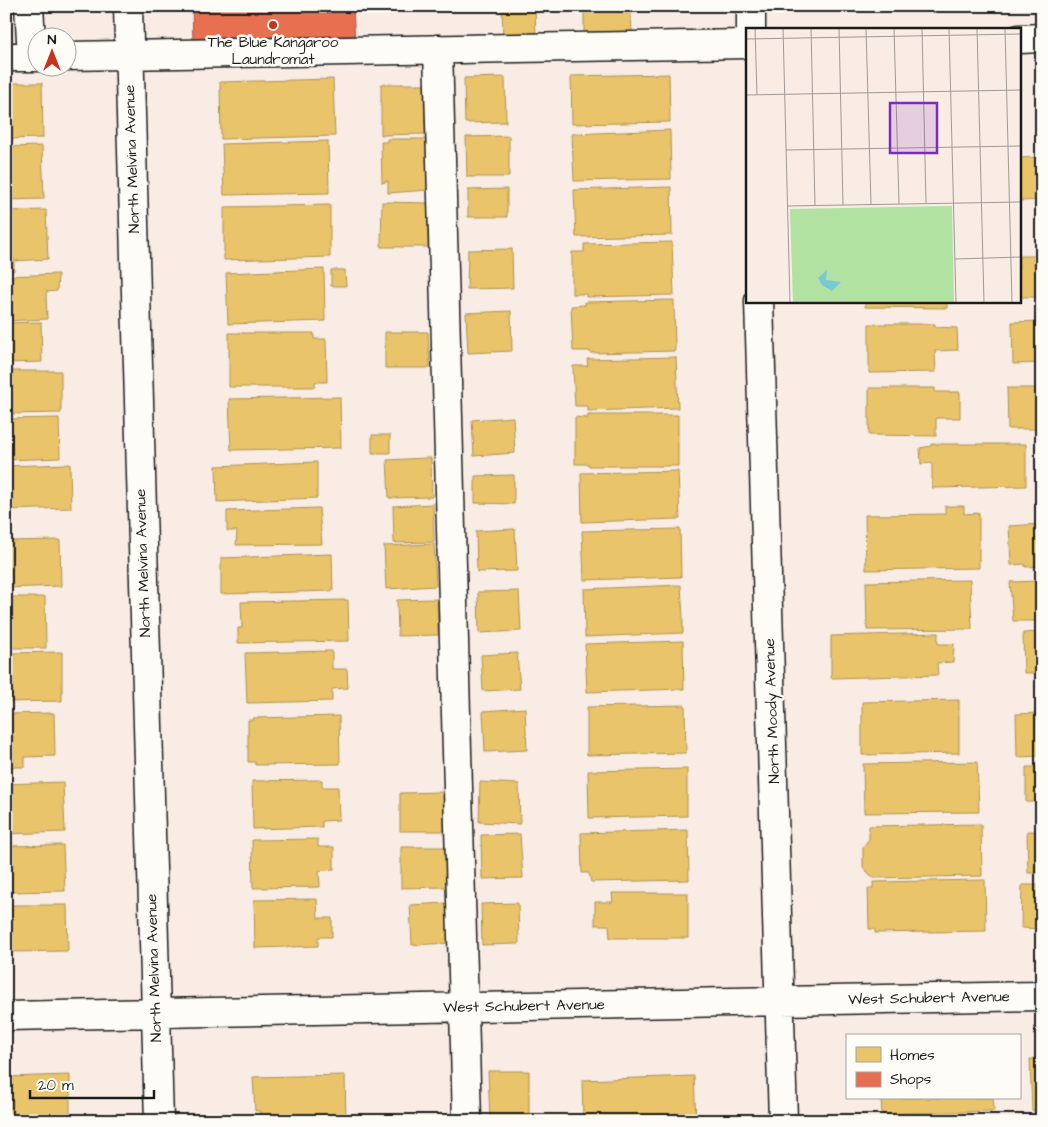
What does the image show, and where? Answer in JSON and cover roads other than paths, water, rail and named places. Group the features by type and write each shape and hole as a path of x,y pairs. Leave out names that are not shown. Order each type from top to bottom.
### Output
{"street":[{"path":"25,57 29,6"},
{"name":"North Melvina Avenue","path":"128,6 159,1121"},
{"path":"751,6 751,28"},
{"path":"1020,39 1042,38"},
{"path":"78,56 746,44"},
{"path":"438,49 467,1121"},
{"name":"North Moody Avenue","path":"759,302 783,1121"},
{"name":"West Schubert Avenue","path":"6,1016 1042,996"}],"place":[{"name":"The Blue Kangaroo Laundromat","path":"273,25"}]}
